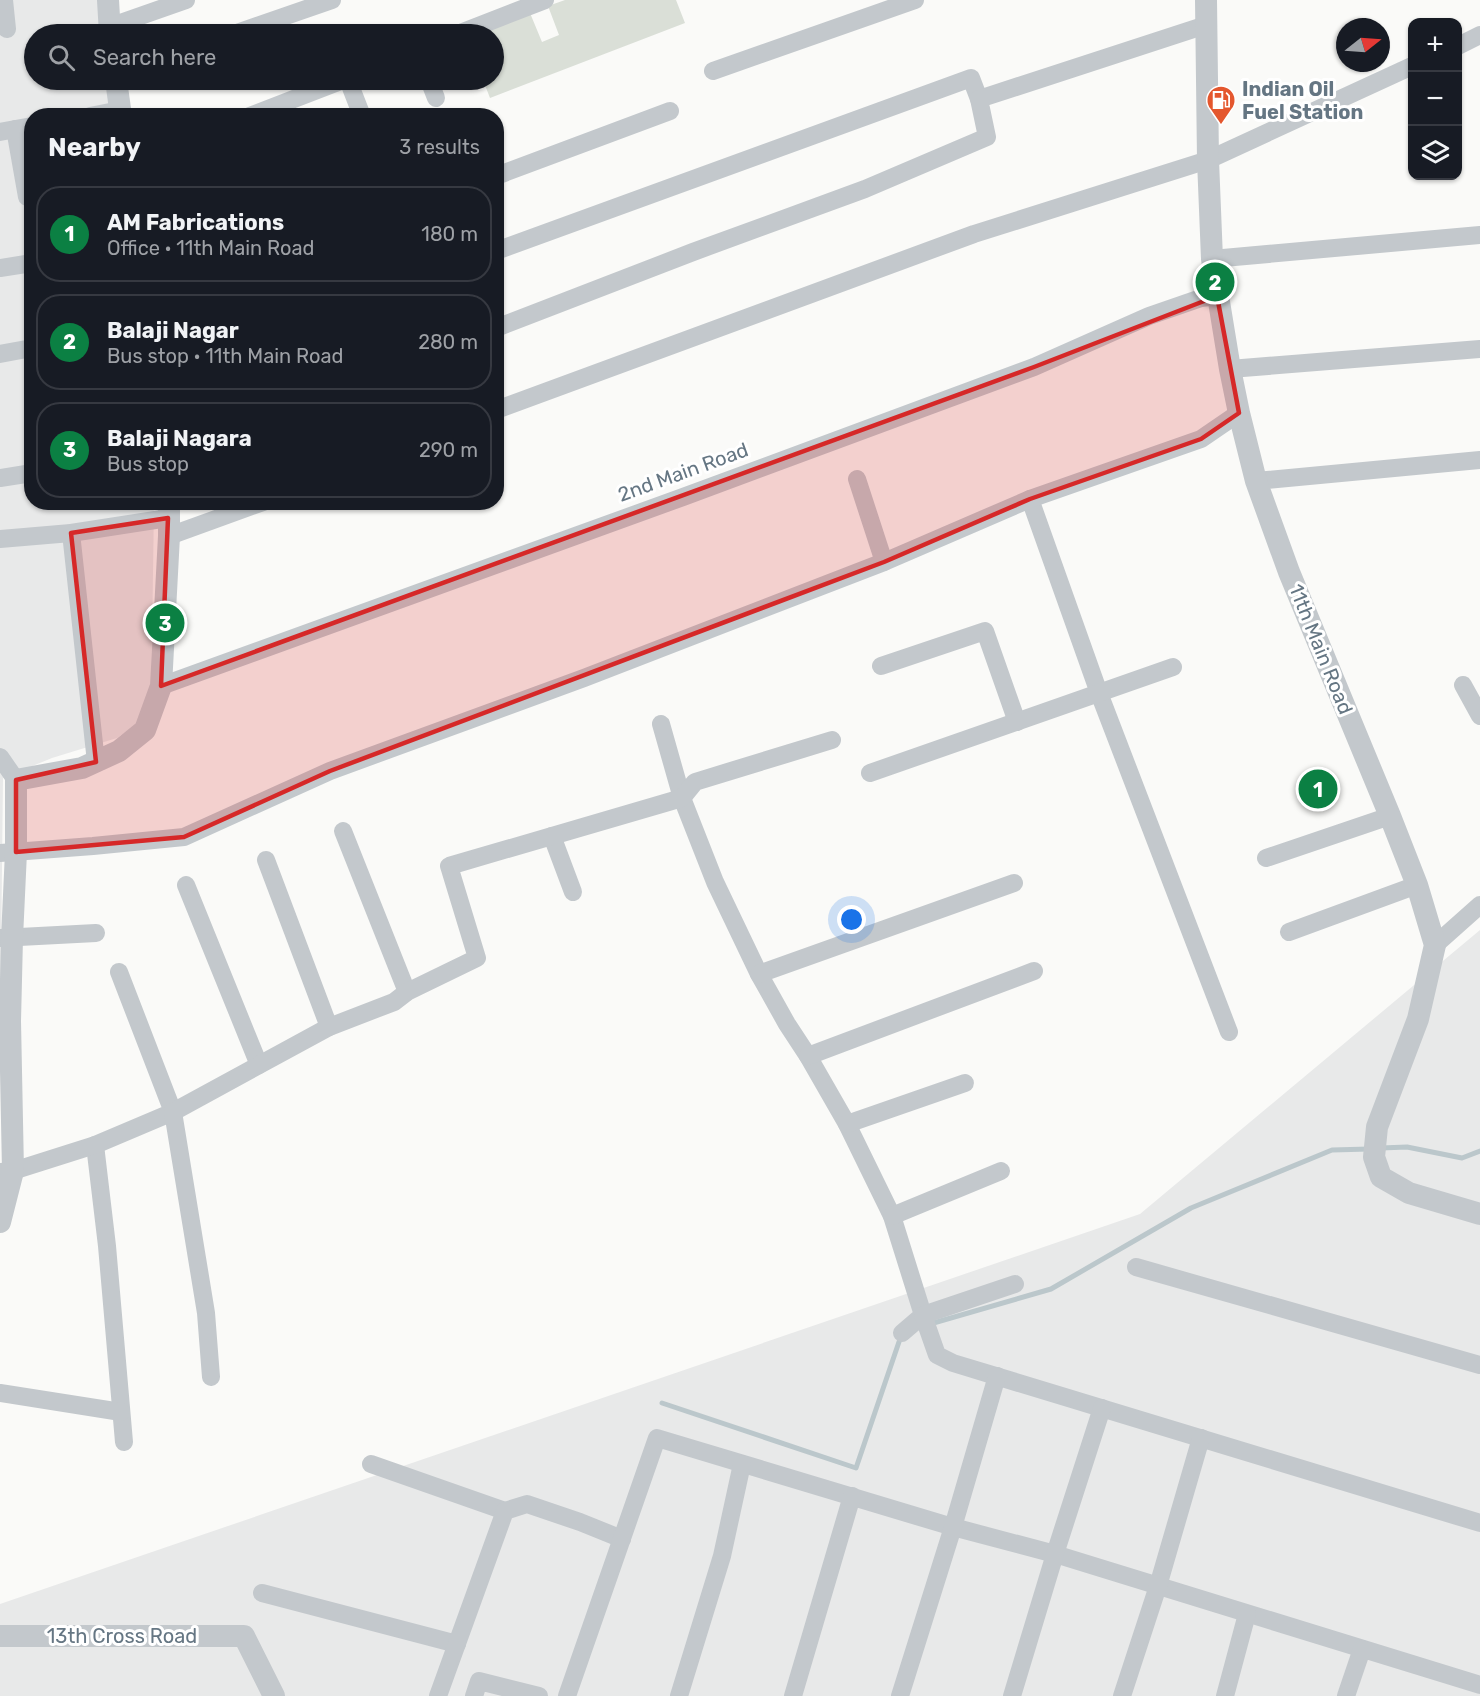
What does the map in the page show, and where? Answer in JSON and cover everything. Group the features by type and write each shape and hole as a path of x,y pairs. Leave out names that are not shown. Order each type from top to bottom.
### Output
{"street":[{"path":"4,0 7,29"},
{"path":"108,0 110,24"},
{"path":"127,24 186,0"},
{"path":"263,24 332,0"},
{"path":"484,24 545,0"},
{"path":"713,71 915,0"},
{"path":"979,99 1210,8"},
{"name":"11th Main Road","path":"1210,8 1208,160 1212,259 1239,413 1256,481 1289,572 1390,816 1417,885 1435,945 1418,1019 1377,1127 1375,1148 1381,1177 1409,1193 1480,1214"},
{"path":"1462,44 1480,35"},
{"path":"504,407 974,234 1208,160 1408,68"},
{"path":"504,248 971,78 979,99 987,137 865,189 504,325"},
{"path":"118,90 120,108"},
{"path":"283,108 322,90"},
{"path":"352,90 359,108"},
{"path":"433,90 436,98"},
{"path":"504,173 670,111"},
{"path":"16,129 24,178"},
{"path":"1212,259 1480,235"},
{"path":"0,268 24,264"},
{"name":"2nd Main Road","path":"161,686 1034,367 1149,316 1201,298 1217,296"},
{"path":"1230,369 1480,349"},
{"path":"0,354 24,350"},
{"path":"8,853 184,837 330,771 584,678 884,562 1030,500 1201,439 1239,413"},
{"path":"1256,481 1480,460"},
{"path":"0,478 24,475"},
{"path":"857,479 884,562"},
{"path":"1030,500 1100,693 1229,1032"},
{"path":"0,539 70,533 218,510"},
{"path":"16,780 82,768 119,751 145,730 161,686 168,519"},
{"path":"70,533 96,762"},
{"path":"881,666 986,631 1017,722"},
{"path":"870,773 1173,667"},
{"path":"1463,685 1480,716"},
{"path":"662,724 682,798 715,882 759,974 847,1124 892,1216 937,1355 953,1363 1480,1523"},
{"path":"7,1172 95,1145 173,1113 329,1027 394,1002 407,992 477,958 449,866 682,798 695,782 832,740"},
{"path":"0,757 16,780 8,853 5,1021 7,1172 0,1222"},
{"path":"1266,858 1390,816"},
{"path":"344,831 407,992"},
{"path":"552,836 573,892"},
{"path":"266,860 329,1027"},
{"path":"759,974 1014,884"},
{"path":"186,885 259,1065"},
{"path":"1289,932 1417,885"},
{"path":"1435,945 1480,906"},
{"path":"6,938 96,933"},
{"path":"808,1056 1034,971"},
{"path":"119,972 173,1113 206,1313 211,1377"},
{"path":"847,1124 965,1083"},
{"path":"95,1145 107,1246 124,1442"},
{"path":"892,1216 1000,1171"},
{"path":"1136,1267 1480,1365"},
{"path":"902,1333 923,1315 1015,1284"},
{"path":"900,1696 997,1376"},
{"path":"0,1393 121,1412"},
{"path":"1012,1696 1102,1408"},
{"path":"567,1696 657,1438 953,1527 1055,1554 1480,1685"},
{"path":"1122,1696 1158,1586 1201,1438"},
{"path":"371,1464 505,1511 527,1504 622,1539"},
{"path":"679,1696 722,1557 742,1464"},
{"path":"793,1696 852,1496"},
{"path":"438,1696 505,1511"},
{"path":"262,1593 457,1644"},
{"path":"1225,1696 1247,1614"},
{"name":"13th Cross Road","path":"0,1636 244,1636 274,1696"},
{"path":"1346,1696 1362,1649"},
{"path":"474,1696 478,1681 539,1696"}],"highlighted area":[{"path":"1217,296 1239,413 1201,439 1030,499 884,562 330,771 184,837 16,852 16,780 96,762 71,533 168,518 161,686 1034,367"}],"shaded area":[{"path":"0,0 103,0 107,24 24,24 24,90 116,90 119,108 24,108 24,510 154,510 151,714 117,738 52,758 3,778 0,1048"},
{"path":"565,0 676,0 685,23 490,98 487,90 504,90 504,24 502,24 530,13 542,42 559,35 548,6"},
{"path":"1480,930 1480,1696 0,1696 0,1604 1140,1214"}],"waterway":[{"path":"1381,1148 1407,1147 1462,1158 1480,1151"},
{"path":"930,1324 1051,1289 1191,1208 1332,1150 1369,1149"},
{"path":"662,1403 856,1468 901,1336"}],"place":[{"name":"Indian Oil Fuel Station","path":"1221,126"},
{"name":"Balaji Nagar","path":"1215,282"},
{"name":"Balaji Nagara","path":"165,623"},
{"name":"AM Fabrications","path":"1318,789"}]}
